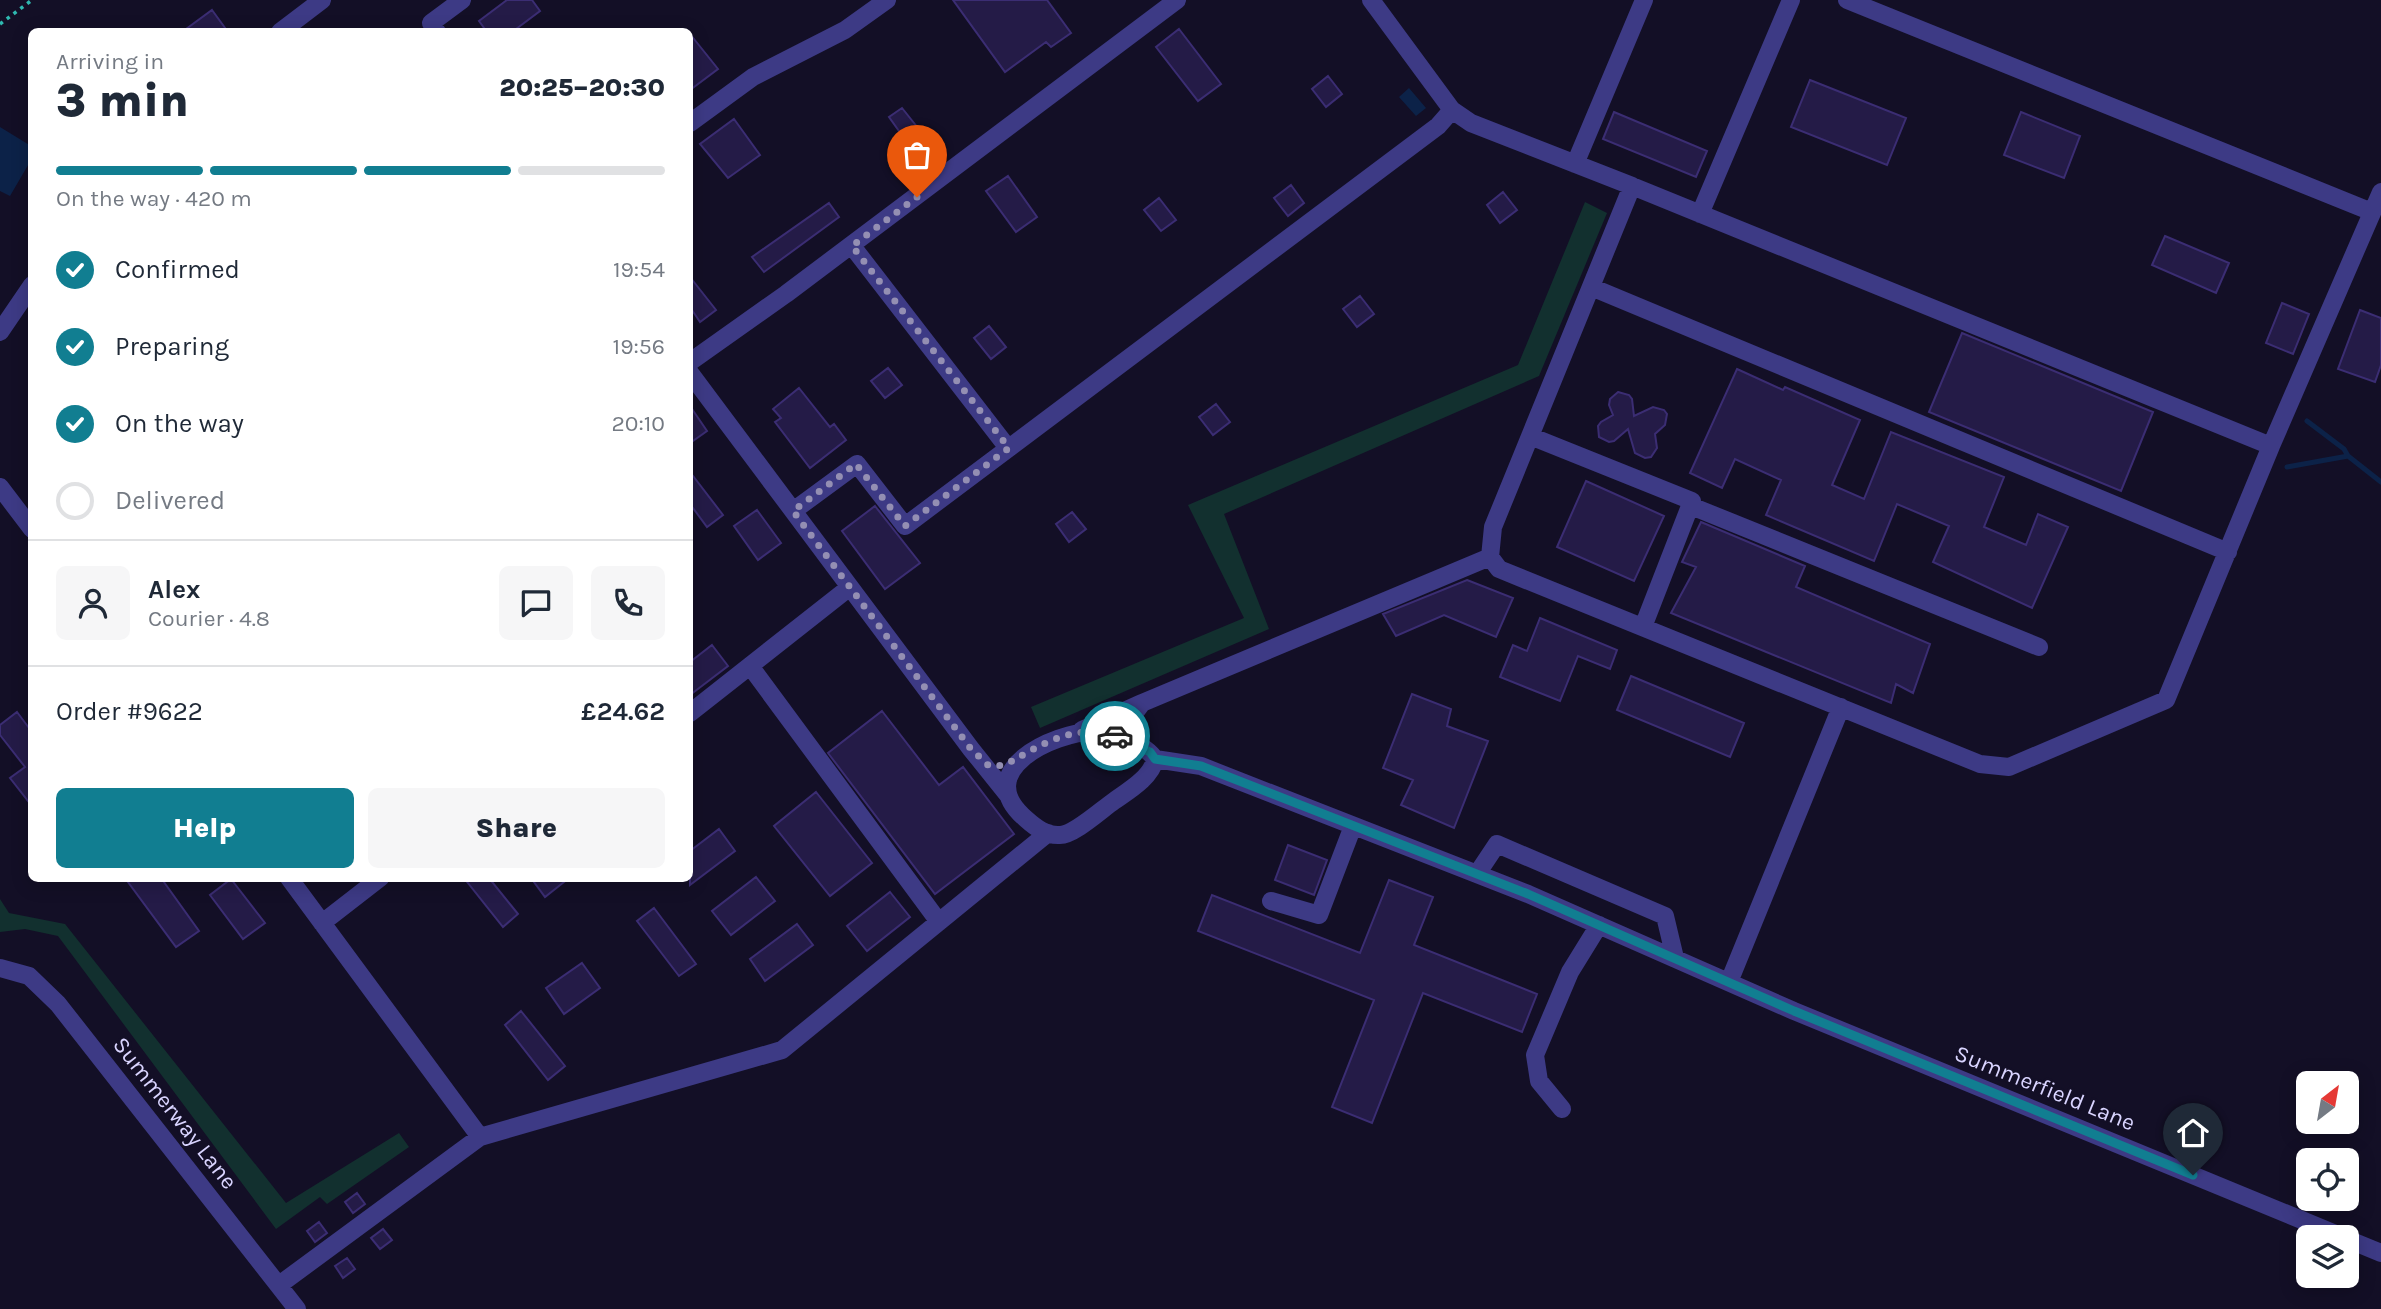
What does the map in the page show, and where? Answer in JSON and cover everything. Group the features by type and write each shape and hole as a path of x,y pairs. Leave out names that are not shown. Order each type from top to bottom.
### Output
{"street":[{"path":"285,28 323,0"},
{"path":"693,121 753,76 845,30 887,0"},
{"path":"693,360 852,246 1177,0"},
{"path":"1371,0 1452,110 1471,122 2271,446"},
{"path":"1575,164 1644,0"},
{"path":"1700,214 1791,0"},
{"path":"1847,0 2372,212"},
{"path":"434,28 431,23 449,4"},
{"path":"793,511 856,464 905,526 1438,126 1452,110"},
{"path":"1632,187 1493,527 1490,557 1499,569 1980,764 2009,767 2166,700 2271,446 2381,192"},
{"path":"852,246 1009,448"},
{"path":"1591,287 2228,552"},
{"path":"0,332 28,291"},
{"path":"693,377 1017,811 1037,829 1059,835 1070,832 1154,766 1155,759 1150,752 1123,739 1095,731 1079,732"},
{"path":"1530,436 1692,501 1643,627"},
{"path":"0,487 28,524"},
{"path":"1691,506 2039,647"},
{"path":"971,749 989,766 1006,765 1034,749 1490,557"},
{"path":"693,711 850,587"},
{"path":"750,666 939,922"},
{"path":"1123,739 1142,703"},
{"path":"1729,982 1841,707"},
{"path":"1008,796 1008,779 1015,764 1034,749"},
{"name":"Summerfield Lane","path":"1155,759 1201,766 1477,874 1729,982 2314,1225"},
{"path":"1271,901 1319,915 1353,826"},
{"path":"279,1284 480,1137 782,1050 1048,833"},
{"path":"1477,874 1497,844 1521,854 1665,916 1675,958"},
{"path":"292,882 480,1137"},
{"path":"322,923 375,882"},
{"path":"1562,1109 1539,1082 1535,1055 1570,972 1599,925"},
{"name":"Summerway Lane","path":"0,968 29,976 58,1004 297,1309"},
{"name":"Summerfield Lane","path":"2359,1244 2381,1253"}],"path":[{"path":"0,24 32,0"}],"green space":[{"path":"1585,202 1607,213 1539,376 1224,514 1269,629 1040,728 1031,707 1244,618 1188,505 1518,365"},
{"path":"0,899 9,913 65,924 286,1203 399,1133 409,1147 327,1204 320,1197 276,1229 58,936 25,929 0,932"}],"water":[{"path":"1409,88 1426,108 1416,116 1399,97"},
{"path":"0,127 28,144 28,165 10,196 0,191"}],"building":[{"path":"507,0 532,0 540,11 517,28 484,28 479,21"},
{"path":"953,0 1047,0 1071,33 1051,47 1046,42 1005,72"},
{"path":"212,10 225,28 187,28"},
{"path":"1179,29 1221,84 1198,101 1156,47"},
{"path":"693,38 718,69 693,88"},
{"path":"1328,76 1342,94 1326,107 1312,89"},
{"path":"1810,80 1906,118 1887,165 1791,127"},
{"path":"902,108 934,148 919,159 889,117"},
{"path":"1614,112 1707,151 1696,177 1603,139"},
{"path":"2021,112 2080,136 2064,178 2004,155"},
{"path":"734,119 760,155 728,178 700,144"},
{"path":"1008,176 1037,217 1016,232 986,191"},
{"path":"1291,185 1304,203 1288,216 1274,198"},
{"path":"1503,192 1517,210 1500,223 1487,205"},
{"path":"1159,198 1176,220 1161,231 1144,210"},
{"path":"829,203 839,217 764,272 752,257"},
{"path":"2165,236 2229,263 2216,293 2152,265"},
{"path":"693,281 716,310 700,322 693,312"},
{"path":"1360,296 1374,314 1357,327 1343,309"},
{"path":"2282,303 2309,314 2293,354 2266,343"},
{"path":"2360,310 2381,318 2381,365 2375,382 2338,369"},
{"path":"989,326 1006,347 991,359 974,338"},
{"path":"1962,333 2153,412 2121,491 1929,412"},
{"path":"888,368 902,385 885,398 871,381"},
{"path":"1737,369 1860,420 1832,485 1864,499 1891,432 2004,477 1984,527 2026,545 2038,514 2068,527 2032,608 1933,562 1949,526 1897,504 1874,561 1766,515 1781,480 1735,459 1722,488 1690,473"},
{"path":"799,388 830,427 834,424 846,440 810,468 775,422 781,418 773,409"},
{"path":"1618,392 1629,395 1632,399 1634,416 1653,407 1664,410 1667,414 1665,425 1655,434 1657,448 1651,457 1645,458 1635,453 1628,429 1614,441 1609,442 1599,437 1598,426 1613,415 1610,399"},
{"path":"1216,404 1230,422 1213,435 1199,417"},
{"path":"693,410 707,431 693,441"},
{"path":"693,476 723,515 707,527 693,508"},
{"path":"1586,481 1664,516 1634,581 1557,547"},
{"path":"875,506 920,563 885,589 842,531"},
{"path":"757,510 781,543 758,560 734,526"},
{"path":"1072,512 1086,529 1069,542 1056,524"},
{"path":"1701,522 1805,566 1796,587 1930,644 1913,693 1896,684 1891,703 1671,613 1696,567 1682,562"},
{"path":"1467,580 1513,598 1496,637 1444,615 1396,636 1383,614"},
{"path":"1540,618 1617,650 1610,669 1578,656 1560,701 1500,677 1513,645 1527,651"},
{"path":"712,645 728,666 693,693 693,660"},
{"path":"1631,676 1744,723 1730,757 1617,710"},
{"path":"1412,694 1451,709 1447,726 1488,741 1454,828 1401,805 1413,780 1383,768"},
{"path":"882,711 939,785 963,767 1014,834 935,894 828,753"},
{"path":"17,712 28,727 28,801 10,778 25,767 0,735 0,725"},
{"path":"816,792 872,863 830,896 774,826"},
{"path":"719,829 735,851 690,885 690,882 693,882 693,849"},
{"path":"1288,845 1327,860 1314,895 1275,880"},
{"path":"756,877 775,901 731,935 712,911"},
{"path":"1389,880 1433,897 1414,945 1537,994 1522,1032 1423,993 1372,1123 1332,1107 1374,1000 1198,931 1212,895 1360,953"},
{"path":"128,882 164,882 199,931 176,947"},
{"path":"227,882 233,882 265,923 243,939 210,895"},
{"path":"467,882 492,882 518,914 503,927"},
{"path":"534,882 564,882 545,897"},
{"path":"890,892 910,917 867,951 847,926"},
{"path":"654,908 696,964 679,976 637,921"},
{"path":"797,924 813,945 765,981 750,959"},
{"path":"582,963 600,988 564,1014 546,988"},
{"path":"521,1011 565,1066 548,1080 505,1025"},
{"path":"357,1193 365,1204 353,1213 345,1202"},
{"path":"319,1222 327,1233 315,1242 307,1231"},
{"path":"383,1229 392,1240 380,1249 371,1238"},
{"path":"347,1258 355,1269 343,1278 335,1266"}],"waterway":[{"path":"2307,421 2344,449 2348,456"},
{"path":"2287,467 2348,456 2381,482"}],"way so far":[{"path":"917,197 852,246 1009,448 905,526 856,464 793,511 971,749 989,766 1006,765 1034,749 1079,732 1095,731 1115,736"}],"route":[{"path":"1115,736 1150,752 1155,759 1201,766 1528,894 1794,1011 2193,1175"}]}
